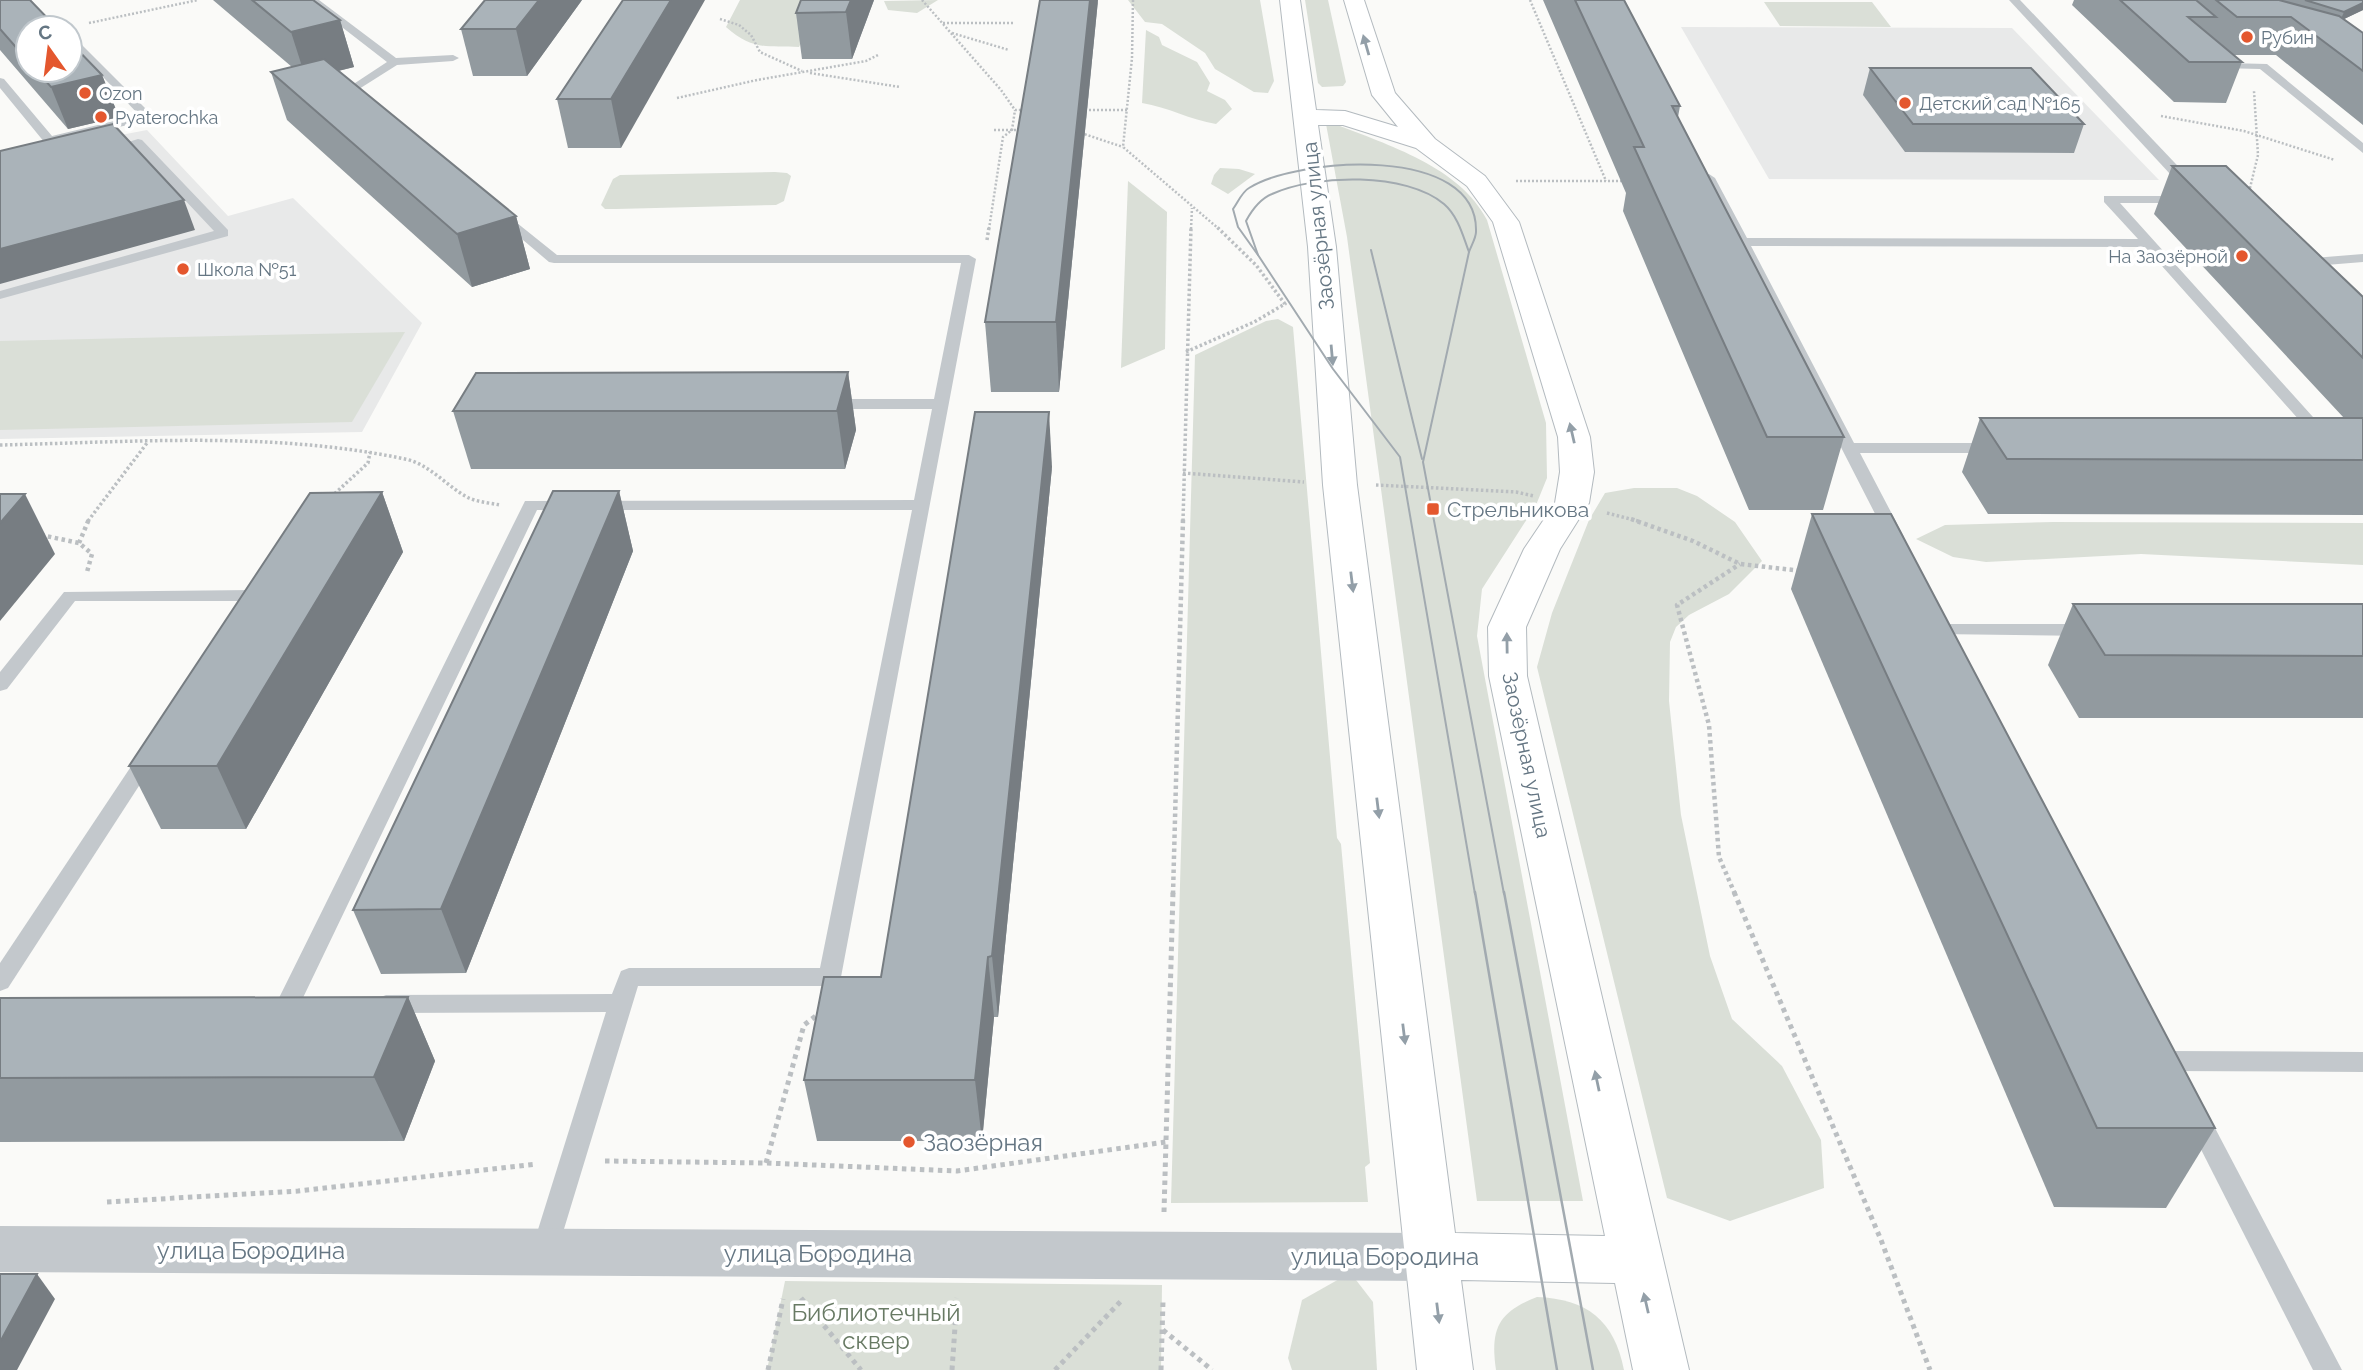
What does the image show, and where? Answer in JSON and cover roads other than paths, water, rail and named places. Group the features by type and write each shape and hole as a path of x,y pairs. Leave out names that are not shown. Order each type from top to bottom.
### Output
{"main road":[{"name":"Заозёрная улица","path":"1290,0 1310,98 1340,485 1445,1370"},
{"name":"Заозёрная улица","path":"1354,0 1371,86 1384,95 1426,144 1476,181 1506,222 1574,437 1577,472 1572,503 1542,549 1507,627 1508,676 1661,1370"},
{"path":"1310,98 1345,118 1426,144"},
{"name":"улица Бородина","path":"1430,1257 1538,1256 1572,1260 1637,1260"}],"street":[{"name":"улица Бородина","path":"0,1249 1430,1257"}],"lane":[{"path":"313,0 394,62"},
{"path":"2014,0 2104,98 2203,199 2109,199 2333,448 2306,448"},
{"path":"10,26 14,24"},
{"path":"2205,50 2224,66 2263,66 2363,149"},
{"path":"0,81 43,142 147,117 84,51"},
{"path":"373,107 352,89 394,62 453,58"},
{"path":"0,295 223,233 138,143 88,156"},
{"path":"1698,157 1907,558"},
{"path":"490,206 554,259 969,259 830,977 629,977 544,1252"},
{"path":"1742,242 2148,243"},
{"path":"2281,265 2363,258"},
{"path":"816,404 941,404"},
{"path":"1849,448 2015,448"},
{"path":"288,1004 531,505 921,505"},
{"path":"0,685 70,596 253,595 238,618"},
{"path":"1957,655 1941,624 2112,630"},
{"path":"0,982 156,743"},
{"path":"357,1004 620,1003"},
{"path":"260,1004 316,1004"},
{"path":"2328,1370 2164,1054 2363,1062"}],"tram line":[{"path":"1258,255 1238,227 1233,209 1242,195 1249,188 1273,177 1306,169 1343,165 1382,165 1418,171 1449,184 1469,204 1476,232 1469,252"},
{"path":"1258,255 1246,221 1264,199 1290,187 1336,180 1384,182 1407,186 1428,194 1449,209 1469,252"},
{"path":"1371,250 1422,459"},
{"path":"1469,252 1423,462 1504,894"},
{"path":"1258,255 1333,369 1400,457 1475,894"},
{"path":"1475,892 1557,1370"},
{"path":"1504,892 1593,1370"}],"place":[{"name":"Рубин","path":"2247,37"},
{"name":"Ozon","path":"85,93"},
{"name":"Детский сад №165","path":"1905,103"},
{"name":"Pyaterochka","path":"101,117"},
{"name":"На Заозёрной","path":"2242,256"},
{"name":"Школа №51","path":"183,269"},
{"name":"Стрельникова","path":"1433,509"},
{"name":"Заозёрная","path":"909,1142"}],"park label":[{"name":"Библиотечный сквер","path":"876,1326"}]}
